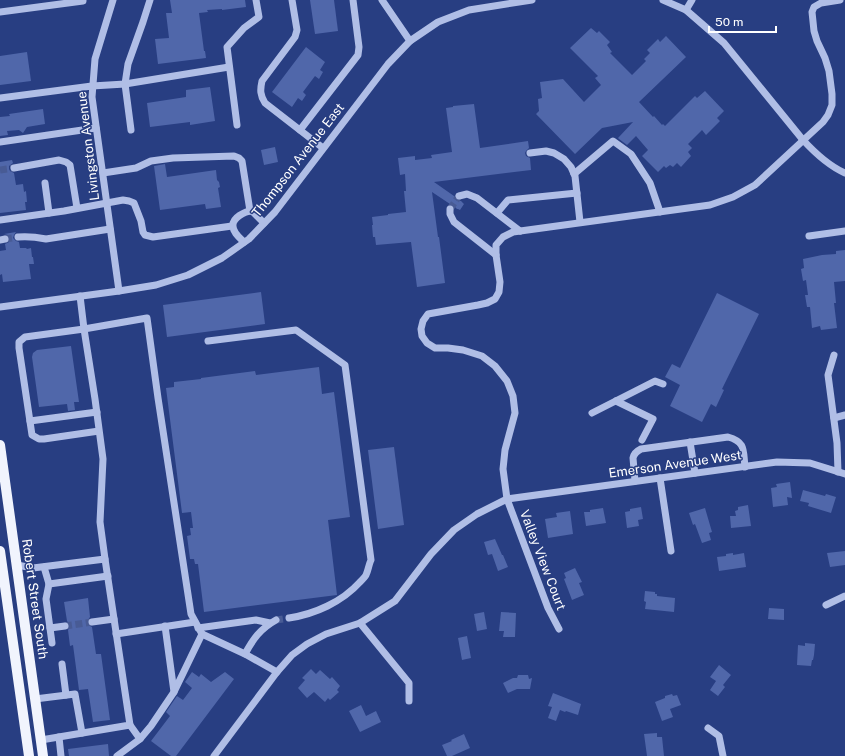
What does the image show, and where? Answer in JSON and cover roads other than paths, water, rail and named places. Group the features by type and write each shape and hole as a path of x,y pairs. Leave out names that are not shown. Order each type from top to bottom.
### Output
{"main road":[{"name":"Robert Street South","path":"0,445 43,756"},
{"path":"0,552 10,564 17,565"},
{"path":"0,552 2,578 29,756"}],"street":[{"path":"0,12 83,0"},
{"name":"Livingston Avenue","path":"113,0 95,59 92,97 119,291"},
{"path":"131,130 125,84 128,64 150,0"},
{"path":"237,125 227,47 244,28 259,17 256,0"},
{"path":"292,0 296,30 295,37 262,81 260,89 261,97 265,102 323,148"},
{"path":"300,130 358,55 359,47 353,0"},
{"path":"382,0 410,41"},
{"name":"Thompson Avenue East","path":"0,307 156,285 188,275 222,258 249,239 275,212 388,64 410,41 438,22 469,10 532,0"},
{"path":"663,0 686,10 724,43 810,148 836,169 845,173"},
{"path":"686,10 692,0"},
{"path":"496,255 496,245 503,237 512,232 710,205 734,198 755,185 823,122 828,115 832,105 829,71 815,36 812,12 814,7 821,3 840,0"},
{"path":"0,98 92,86 120,85 229,67"},
{"path":"0,142 96,128"},
{"path":"574,174 613,141 631,154 650,183 660,212"},
{"path":"530,153 546,151 554,153 564,159 571,167 574,174 577,192 580,222"},
{"path":"102,173 136,168 151,161 173,158 234,156 242,161 250,211"},
{"path":"14,168 59,160 66,162 70,165 78,208"},
{"path":"45,183 49,213"},
{"path":"497,213 508,200 577,192"},
{"path":"458,196 467,194 477,198 520,231"},
{"path":"0,220 123,200 134,203 141,221 143,232 145,235 153,237 232,226"},
{"path":"450,209 450,214 454,222 496,255"},
{"path":"232,226 233,222 242,213 250,211 252,211 264,223"},
{"path":"232,226 244,242"},
{"path":"18,237 36,236 46,239 110,229"},
{"path":"809,236 845,231"},
{"name":"Valley View Court","path":"496,255 500,282 499,292 495,299 487,303 428,314 423,321 421,329 422,336 427,343 435,348 463,350 482,356 495,366 507,381 513,396 515,413 505,450 503,469 507,499 548,608 559,629"},
{"path":"80,296 103,459 100,522 105,559 130,725 140,739"},
{"path":"99,431 44,439 38,439 32,435 19,342 26,337 147,318 190,614 198,628 276,672"},
{"path":"208,341 296,330 345,365 370,560 366,575 355,588 339,600 301,616 289,618"},
{"path":"834,356 828,375 842,473"},
{"path":"592,413 655,381 663,384"},
{"path":"616,401 653,419 642,440"},
{"path":"30,421 97,412"},
{"path":"834,418 845,415"},
{"path":"635,482 633,455 636,451 690,442 728,437 736,439 741,443 743,449 745,467"},
{"path":"690,442 695,473"},
{"name":"Emerson Avenue West","path":"214,756 276,672 292,655 307,644 326,634 360,623 394,601 431,554 454,530 477,514 507,499 777,462 810,463 842,473"},
{"path":"660,478 671,552"},
{"path":"17,565 33,568 105,559"},
{"path":"44,567 49,584 46,599 52,643"},
{"path":"49,584 108,576"},
{"path":"826,605 845,596"},
{"path":"92,622 114,619"},
{"path":"116,634 165,626 198,628 256,620 273,622 261,631 253,640 245,654"},
{"path":"360,623 409,683 409,701"},
{"path":"50,628 65,626"},
{"path":"165,626 174,692"},
{"path":"118,756 140,739 151,726 174,692 198,628"},
{"path":"62,664 66,696"},
{"path":"35,699 75,694 82,733"},
{"path":"41,740 130,725"},
{"path":"708,728 718,736 723,756"},
{"path":"59,737 61,756"}],"tunnel":[{"path":"0,170 14,168"},
{"path":"450,209 459,196"},
{"path":"5,239 18,237"},
{"path":"276,620 289,618"},
{"path":"65,626 92,622"}]}
